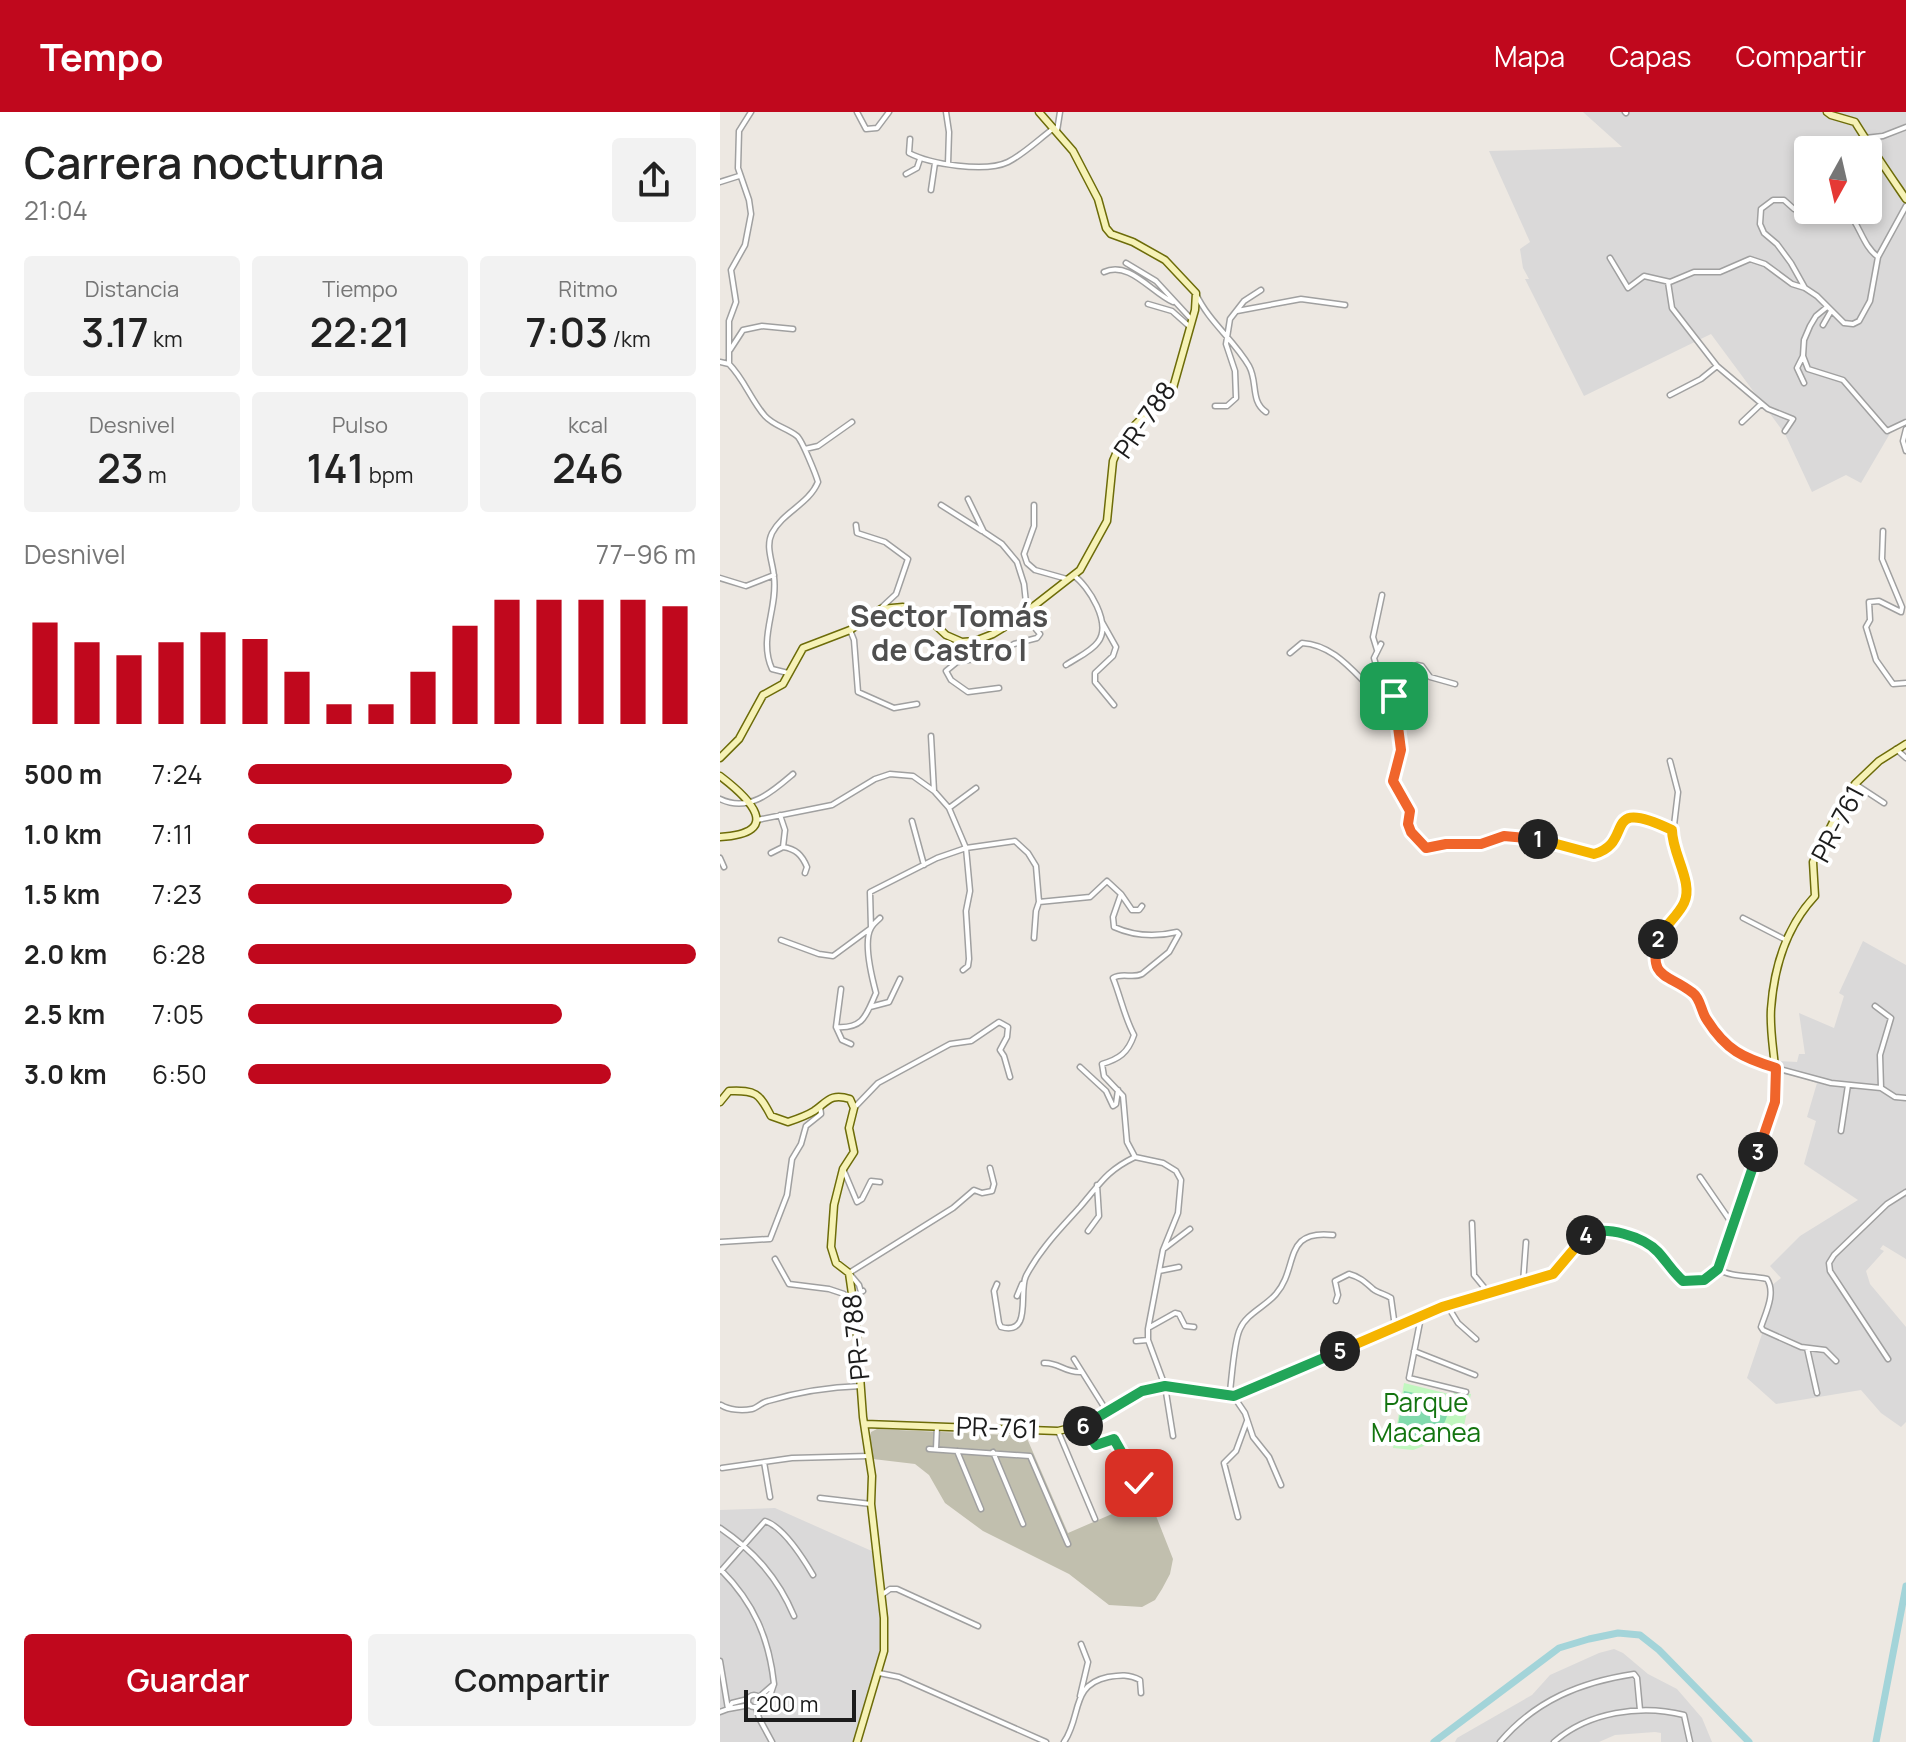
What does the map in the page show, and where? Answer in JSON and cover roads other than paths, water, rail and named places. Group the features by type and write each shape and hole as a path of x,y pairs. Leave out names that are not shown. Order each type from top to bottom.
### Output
{"street":[{"path":"729,364 729,321 736,302 731,270 745,245 751,214 739,176 739,131 751,112"},
{"path":"857,112 866,129 877,128 889,112"},
{"path":"946,112 948,164"},
{"path":"1039,112 1056,129 1084,171 1098,199 1106,228 1111,234 1165,260 1196,293 1205,314 1251,368 1255,398 1262,411 1266,412"},
{"path":"910,139 909,153 935,163 981,166 1009,162 1056,129 1060,112"},
{"path":"1827,112 1855,122 1864,136"},
{"path":"1882,136 1906,127"},
{"path":"906,174 917,168 920,159"},
{"path":"931,190 935,163"},
{"path":"1882,163 1906,199"},
{"path":"720,182 739,176"},
{"path":"1794,209 1784,200 1773,200 1761,209 1760,224 1764,233 1791,263 1805,288"},
{"path":"1610,258 1628,288 1644,276 1668,282 1694,272 1720,272 1750,259 1765,264 1792,284 1805,288 1844,323 1853,324 1859,321 1870,301 1878,257 1906,206"},
{"path":"1854,224 1878,257"},
{"path":"1126,263 1156,281 1191,324"},
{"path":"1104,272 1114,268 1124,271 1175,303"},
{"path":"1668,282 1672,308 1717,366 1761,404 1793,419 1785,431"},
{"path":"1215,406 1227,406 1236,398 1235,371 1226,344 1230,319 1244,301 1261,290"},
{"name":"PR-788","path":"881,609 903,607 931,621 946,635 962,642 975,641 993,634 1025,613 1080,570 1107,521 1115,455 1135,425 1173,388 1191,324 1196,293"},
{"path":"1235,311 1301,299 1345,305"},
{"path":"1148,304 1172,311 1191,324"},
{"path":"1823,325 1829,309"},
{"path":"1804,383 1797,368 1803,356 1804,340 1816,316 1829,309"},
{"path":"728,352 743,330 762,326 793,329"},
{"path":"1803,356 1808,369 1843,380 1887,431 1906,422"},
{"path":"720,362 729,364 739,374 767,418 797,436 818,482 815,489 779,523 770,536 775,601 765,640 765,655 772,669 789,673"},
{"path":"1670,395 1701,379 1717,366"},
{"path":"1742,422 1761,404"},
{"path":"805,449 818,446 852,422"},
{"path":"1906,429 1903,441 1906,451"},
{"path":"968,499 984,532"},
{"path":"941,505 1002,544 1017,562 1024,584 1025,613 1040,634 992,656 957,662 946,671 951,680 968,692 999,688"},
{"path":"1034,505 1034,526 1024,554 1027,563 1035,570 1085,583 1092,593 1101,621 1116,647 1113,656 1095,673 1095,682 1114,705"},
{"path":"720,758 739,739 763,695 783,684 803,648 850,630 881,609 896,594 908,559 885,542 857,533 856,525"},
{"path":"1883,531 1882,559 1902,607 1901,612 1879,601 1869,602 1870,620 1866,627 1876,660 1893,684 1906,683"},
{"path":"720,578 746,586 774,575"},
{"path":"1377,650 1373,637 1382,595"},
{"path":"1066,665 1097,645 1101,637 1101,621"},
{"path":"850,630 854,640 858,692 894,708 917,704"},
{"path":"1290,653 1302,643 1315,644 1336,654 1379,696 1394,696"},
{"path":"1381,644 1374,658 1392,685 1401,750 1393,781 1410,811 1408,824 1411,832 1426,848 1446,844 1481,844 1504,836 1543,839 1594,854 1612,844 1622,822 1633,816 1645,817 1672,830"},
{"path":"1392,685 1417,665 1422,666 1430,677 1455,684"},
{"path":"931,736 934,791"},
{"name":"PR-761","path":"865,1424 1058,1431 1082,1425 1142,1391 1165,1386 1234,1396 1447,1305 1553,1274 1581,1238 1594,1230 1620,1233 1647,1243 1683,1281 1704,1280 1718,1269 1775,1102 1776,1068 1771,1010 1786,940 1799,913 1815,896 1813,862 1855,784 1879,761 1906,744"},
{"path":"1896,749 1906,758"},
{"path":"1670,761 1678,792 1672,830 1675,855 1687,890 1684,904 1658,938 1655,966 1663,976 1693,993 1706,1020 1736,1053 1831,1083 1881,1088 1895,1097 1906,1098"},
{"path":"720,799 751,803 770,794 793,774"},
{"path":"720,837 735,836 757,820 832,805 875,779 890,774 913,776 934,791 949,808 966,848 966,874 970,891 966,911 969,959 968,966 963,970"},
{"path":"720,776 751,803 757,811 757,820"},
{"path":"1855,784 1884,803"},
{"path":"949,808 976,788"},
{"path":"780,815 785,830 783,847"},
{"path":"912,821 924,865"},
{"path":"836,1027 857,1026 876,993 870,968 870,892 924,865 966,848 1015,841 1036,866 1039,902 1034,938"},
{"path":"771,853 783,847 792,848 803,858 807,867 805,873"},
{"path":"720,858 724,867"},
{"path":"1039,902 1090,897 1107,881 1132,910 1139,910 1142,906"},
{"path":"1121,894 1113,917 1114,927 1141,934 1179,934 1169,952 1142,974 1113,978 1121,999 1122,1013 1134,1035 1124,1054 1102,1064 1104,1076 1123,1096 1127,1142 1135,1157"},
{"path":"781,940 833,956 880,918"},
{"path":"1743,918 1786,940"},
{"path":"870,1007 889,1002 900,979"},
{"path":"841,989 836,1027 842,1040 851,1044"},
{"path":"1875,1006 1891,1018 1880,1055 1881,1088"},
{"path":"720,1102 729,1091 749,1090 761,1097 771,1116 788,1122 811,1113 830,1097 839,1095 850,1099 854,1108 878,1083 950,1044 971,1041 999,1022 1008,1027 1000,1050 1010,1077"},
{"path":"1080,1067 1106,1091 1113,1106 1118,1090"},
{"path":"1841,1131 1848,1085"},
{"path":"720,1242 770,1239 787,1195 792,1159 801,1144 806,1126 821,1114 820,1106"},
{"name":"PR-788","path":"854,1108 849,1128 854,1152 843,1169 834,1205 831,1247 836,1263 849,1273 856,1322 872,1476 871,1504 882,1595 884,1651 857,1742"},
{"path":"1017,1296 1045,1244 1085,1201 1097,1183 1120,1164 1135,1157 1163,1163 1176,1171 1181,1180 1178,1213 1163,1250 1148,1329 1148,1340 1165,1386 1173,1436"},
{"path":"863,1291 861,1293 859,1285 849,1273 953,1208 974,1190 982,1193 992,1191 994,1184 990,1168"},
{"path":"843,1169 857,1202 862,1199 871,1181 880,1182"},
{"path":"1700,1177 1733,1225"},
{"path":"1088,1231 1099,1216 1097,1183"},
{"path":"1888,1359 1830,1271 1829,1263 1887,1204 1906,1192"},
{"path":"1472,1223 1474,1275 1488,1292"},
{"path":"1163,1250 1190,1229"},
{"path":"1281,1485 1269,1457 1253,1437 1230,1391 1241,1326 1278,1293 1292,1256 1305,1237 1316,1233 1333,1235"},
{"path":"1523,1283 1526,1242"},
{"path":"775,1259 789,1284 844,1294 856,1322"},
{"path":"1159,1271 1179,1267"},
{"path":"1718,1269 1728,1275 1767,1279 1771,1296 1761,1327 1801,1347 1825,1350 1836,1361"},
{"path":"1336,1301 1335,1281 1349,1274 1357,1276 1374,1291 1391,1298 1395,1327"},
{"path":"997,1284 994,1291 999,1323 1001,1327 1009,1329 1022,1318 1023,1281"},
{"path":"1447,1305 1458,1323 1476,1339"},
{"path":"1148,1329 1175,1313 1179,1314 1185,1326 1194,1327"},
{"path":"1421,1316 1409,1378 1466,1392"},
{"path":"1136,1341 1148,1340"},
{"path":"1807,1348 1817,1393"},
{"path":"1413,1351 1475,1375"},
{"path":"1074,1359 1106,1410"},
{"path":"1044,1363 1052,1363 1068,1373 1081,1372"},
{"path":"721,1405 728,1409 754,1409 763,1402 791,1395 834,1387 861,1386"},
{"path":"1238,1517 1224,1463 1236,1451 1247,1421"},
{"path":"1082,1425 1096,1445 1114,1439 1139,1483"},
{"path":"937,1426 933,1449 1030,1456 1068,1544"},
{"path":"1058,1431 1095,1519"},
{"path":"957,1451 981,1509"},
{"path":"993,1452 1023,1524"},
{"path":"722,1468 792,1458 869,1456"},
{"path":"764,1462 770,1497"},
{"path":"820,1498 871,1504"},
{"path":"720,1712 732,1703 755,1702 770,1692 774,1684 769,1646 754,1611 739,1588 721,1570 765,1521 791,1544 813,1575"},
{"path":"720,1528 744,1545 770,1573 794,1616"},
{"path":"882,1595 890,1589 897,1589 978,1626"},
{"path":"1064,1742 1074,1721 1088,1662 1081,1644"},
{"path":"720,1661 728,1709"},
{"path":"879,1673 899,1677 1046,1742"},
{"path":"1500,1742 1540,1705 1565,1691 1598,1679 1634,1674 1640,1710"},
{"path":"1079,1697 1093,1681 1120,1675 1140,1680 1141,1693"},
{"path":"755,1702 772,1742"},
{"path":"1554,1742 1597,1718 1640,1710 1684,1715 1690,1742"},
{"path":"1024,1742 1026,1735"}],"waterway":[{"path":"1876,1742 1906,1586"},
{"path":"1434,1742 1559,1648 1618,1633 1640,1635 1659,1650 1749,1742"}],"district":[{"name":"Sector Tomás de Castro I","path":"949,634"}],"park label":[{"name":"Parque Macanea","path":"1426,1418"}]}
